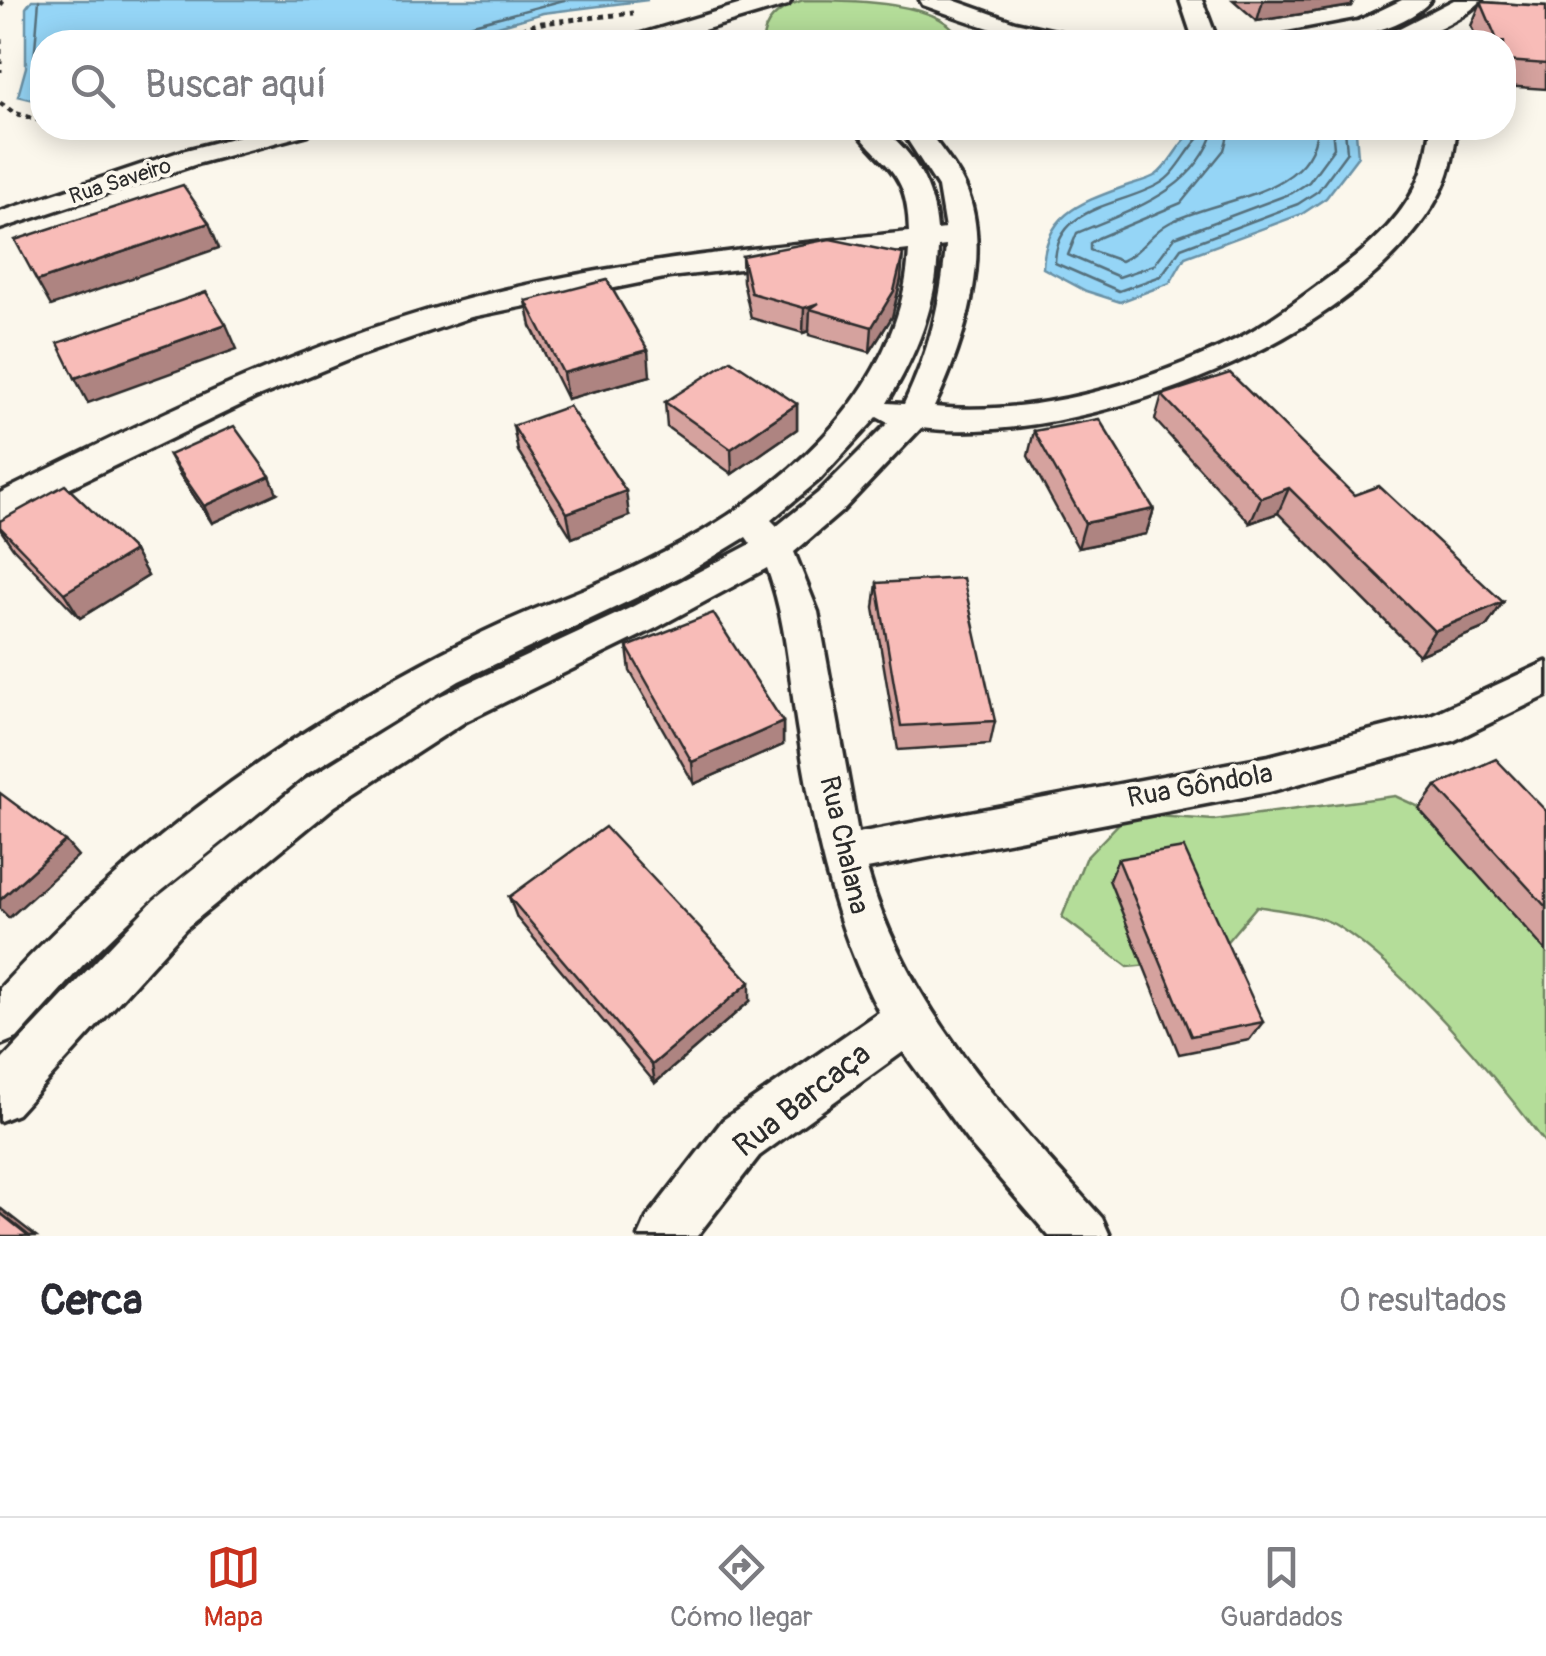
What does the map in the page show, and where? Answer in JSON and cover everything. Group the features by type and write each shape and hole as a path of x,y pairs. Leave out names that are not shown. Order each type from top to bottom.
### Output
{"street":[{"path":"751,26 781,0"},
{"path":"680,30 781,0"},
{"path":"1191,0 1202,30"},
{"path":"1411,29 1420,0"},
{"path":"1353,30 1411,29 1471,0"},
{"path":"935,2 959,18 967,30"},
{"path":"935,2 1018,30"},
{"name":"Rua Saveiro","path":"0,200 198,140"},
{"name":"Rua Saveiro","path":"0,221 191,157 254,140"},
{"path":"0,1022 123,898 230,808 296,760 420,682 688,556 762,532 830,502 914,416 938,366 957,292 942,238 919,190 904,162 879,140"},
{"path":"0,1097 170,914 320,794 452,710 656,612 762,532 809,468 868,409 909,338 942,238 952,186 921,140"},
{"path":"868,409 989,420 1142,386 1246,348 1348,280 1408,222 1443,156 1444,140"},
{"path":"0,508 205,405 396,330 518,297 701,264 942,238"},
{"name":"Rua Chalana","path":"762,532 797,604 841,855 862,925 909,1019 981,1120 1084,1236"},
{"name":"Rua Gôndola","path":"841,855 1269,774 1439,729 1546,678"},
{"name":"Rua Barcaça","path":"665,1236 741,1138 909,1019"}],"path":[{"path":"517,30 542,23 648,10"},
{"path":"0,39 0,72"},
{"path":"0,103 30,118"}],"green space":[{"path":"803,0 894,5 937,18 954,30 765,30 775,15"},
{"path":"1395,796 1546,865 1546,1144 1477,1058 1422,998 1366,947 1330,922 1257,906 1212,959 1128,967 1062,917 1085,859 1128,814 1214,820"}],"water":[{"path":"32,0 648,0 543,13 484,30 30,30 30,99 18,96 26,67 26,8"},
{"path":"1184,140 1357,140 1358,156 1326,198 1302,214 1185,257 1170,283 1120,302 1086,291 1043,268 1050,235 1068,213 1094,198 1156,175"}],"building":[{"path":"1481,2 1546,6 1546,64 1516,62 1516,30 1493,30"},
{"path":"183,185 209,223 37,281 15,240"},
{"path":"830,239 903,254 894,291 872,327 810,309 819,303 804,308 751,293 742,256"},
{"path":"607,280 648,350 563,373 526,301"},
{"path":"206,292 226,324 75,378 58,343"},
{"path":"731,360 797,404 731,449 665,402"},
{"path":"1230,373 1354,495 1379,486 1503,602 1434,631 1289,488 1261,498 1162,395"},
{"path":"569,406 626,491 567,513 513,426"},
{"path":"1099,419 1154,509 1085,523 1034,431"},
{"path":"234,426 270,476 204,506 169,455"},
{"path":"65,485 134,551 64,593 0,527 0,521"},
{"path":"963,578 995,721 901,726 877,583"},
{"path":"713,613 783,722 692,762 627,647"},
{"path":"1496,759 1546,811 1546,907 1436,786"},
{"path":"0,793 65,841 0,900"},
{"path":"605,827 750,982 652,1065 509,897"},
{"path":"1184,848 1263,1022 1191,1036 1118,859"},
{"path":"0,1213 29,1236 0,1236"}]}
